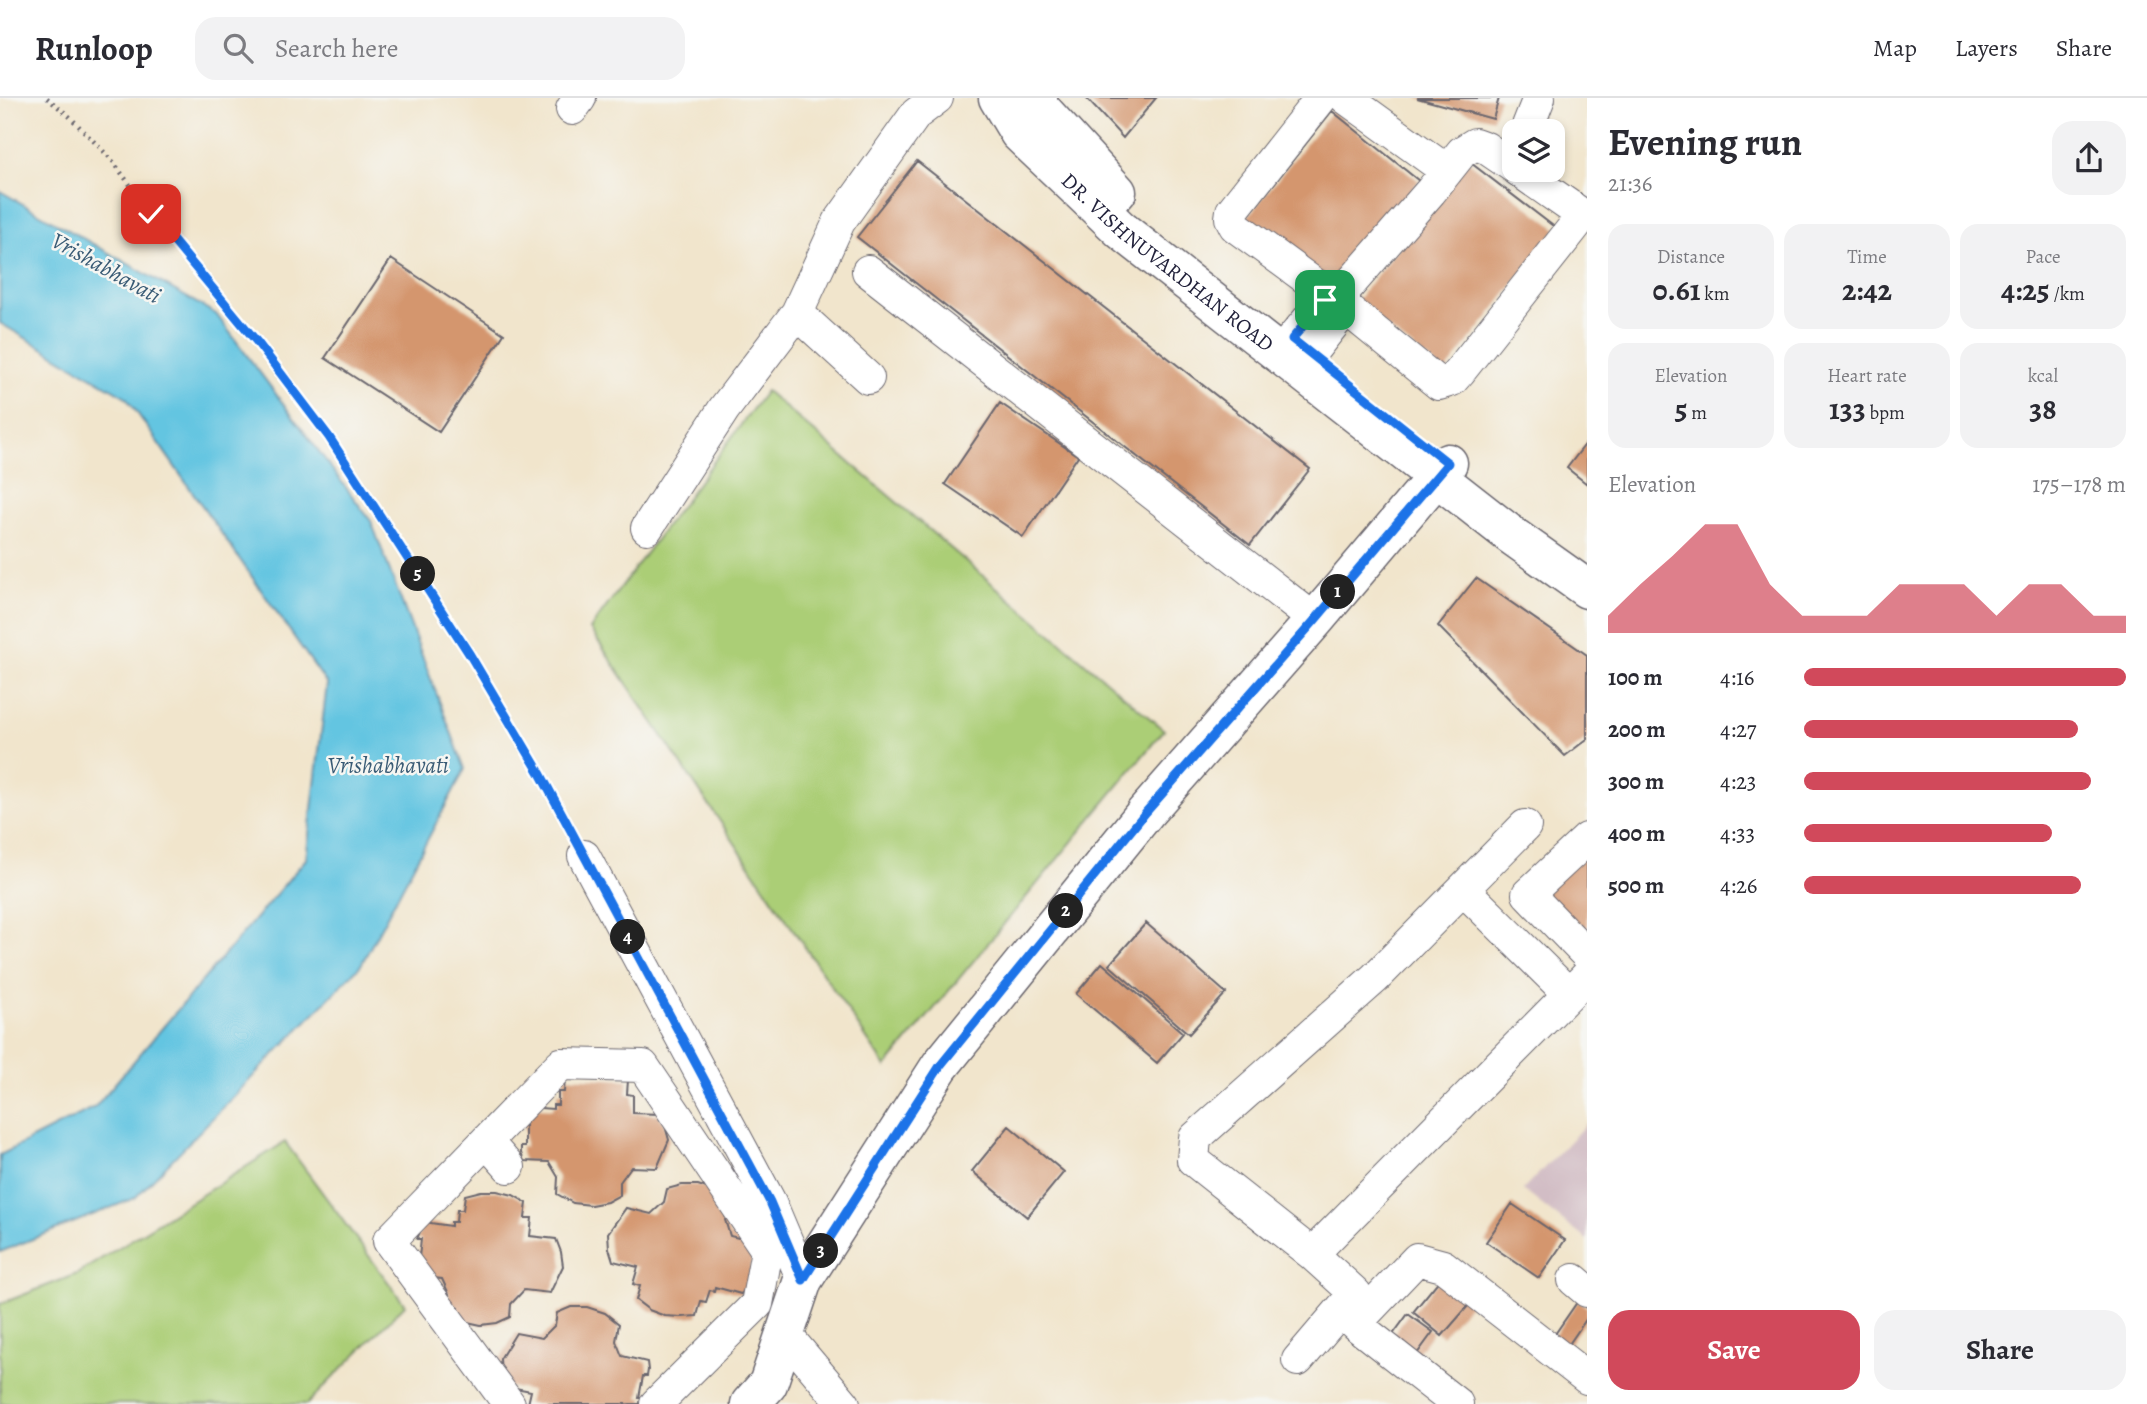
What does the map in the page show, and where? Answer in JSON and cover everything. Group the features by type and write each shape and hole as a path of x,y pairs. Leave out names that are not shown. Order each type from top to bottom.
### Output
{"main road":[{"name":"DR. VISHNUVARDHAN ROAD","path":"998,98 1019,133 1121,230 1442,470 1490,499 1587,568"},
{"name":"DR. VISHNUVARDHAN ROAD","path":"1031,98 1108,184 1301,347 1442,470 1511,535 1587,589"},
{"path":"750,1404 768,1384 803,1280 940,1066 1146,812 1315,620 1442,470"}],"street":[{"path":"647,528 724,409 797,313 839,222 916,114 937,98"},
{"path":"1321,98 1232,211 1231,218 1235,226 1337,301 1439,384 1452,380 1577,223 1578,212 1536,182"},
{"path":"1346,98 1447,171"},
{"path":"1531,119 1539,98"},
{"path":"1301,347 1462,152 1475,144 1502,159"},
{"path":"868,271 1315,620"},
{"path":"797,313 868,378"},
{"path":"1298,1360 1355,1293 1312,1254 1193,1160 1195,1138 1375,978 1525,826"},
{"path":"1587,839 1528,894 1587,955"},
{"path":"584,856 770,1202 803,1280"},
{"path":"1312,1254 1578,985 1463,889"},
{"path":"509,1404 389,1241 561,1064 643,1066 685,1044"},
{"path":"643,1066 767,1250 757,1304 656,1404"},
{"path":"486,1141 509,1167"},
{"path":"1444,1400 1355,1324 1417,1259 1443,1266 1587,1378"},
{"path":"785,1334 845,1404"}],"path":[{"path":"47,98 69,116 111,160 151,214 257,342 329,437 477,667 540,773 584,856"}],"shaded area":[{"path":"1587,1123 1587,1240 1523,1190"}],"green space":[{"path":"766,391 1164,730 886,1067 590,629"},
{"path":"285,1142 405,1305 307,1404 0,1404 0,1304 77,1274"}],"water":[{"name":"Vrishabhavati","path":"0,191 216,314 371,521 465,769 361,965 135,1198 0,1252 0,1155 95,1107 306,859 327,684 126,397 0,323"}],"building":[{"path":"1086,98 1156,98 1123,138"},
{"path":"1417,98 1499,98 1493,119"},
{"path":"1332,111 1419,181 1333,288 1246,219"},
{"path":"1467,160 1557,229 1445,372 1355,303"},
{"path":"917,161 1310,469 1250,545 857,237"},
{"path":"391,259 504,334 439,432 325,358"},
{"path":"1000,403 1078,456 1023,537 945,484"},
{"path":"1587,442 1587,484 1567,468"},
{"path":"1476,578 1587,655 1587,739 1565,756 1438,626"},
{"path":"1587,842 1587,946 1535,894"},
{"path":"1146,923 1226,993 1189,1034 1109,965"},
{"path":"1102,963 1183,1033 1157,1063 1076,994"},
{"path":"565,1077 628,1080 627,1094 633,1095 633,1113 659,1114 665,1126 669,1140 657,1168 631,1167 620,1182 620,1195 607,1202 591,1205 573,1203 557,1194 558,1177 549,1162 524,1161 521,1153 521,1147 525,1147 525,1124 521,1124 526,1107 553,1109 553,1105 558,1105 558,1092 564,1092"},
{"path":"1009,1126 1064,1172 1027,1217 972,1171"},
{"path":"698,1185 715,1191 729,1203 725,1220 730,1236 755,1242 748,1285 741,1294 715,1287 714,1291 710,1290 706,1302 701,1301 697,1316 665,1316 649,1310 636,1300 640,1286 633,1284 638,1267 613,1261 608,1233 626,1208 651,1214 664,1202 667,1189"},
{"path":"481,1191 513,1195 527,1203 525,1218 532,1218 530,1236 556,1239 563,1266 550,1293 524,1290 511,1304 510,1317 497,1323 481,1325 463,1321 448,1311 449,1294 442,1279 417,1276 421,1239 417,1239 424,1222 451,1226 451,1222 456,1222 457,1210 463,1210 465,1195"},
{"path":"1512,1204 1565,1240 1539,1278 1486,1242"},
{"path":"1445,1273 1475,1298 1442,1336 1413,1312"},
{"path":"1578,1301 1587,1307 1587,1318 1567,1347 1553,1337"},
{"path":"571,1307 587,1307 605,1313 619,1324 616,1341 622,1356 647,1362 647,1376 643,1376 639,1398 643,1398 642,1404 528,1404 531,1391 505,1386 500,1359 516,1333 542,1338 555,1325 557,1313"},
{"path":"1408,1314 1433,1332 1411,1362 1386,1344"}],"route":[{"path":"151,214 257,342 329,437 470,655 540,773 770,1202 803,1280 940,1066 1146,812 1315,620 1448,463 1292,339 1325,300"}]}
